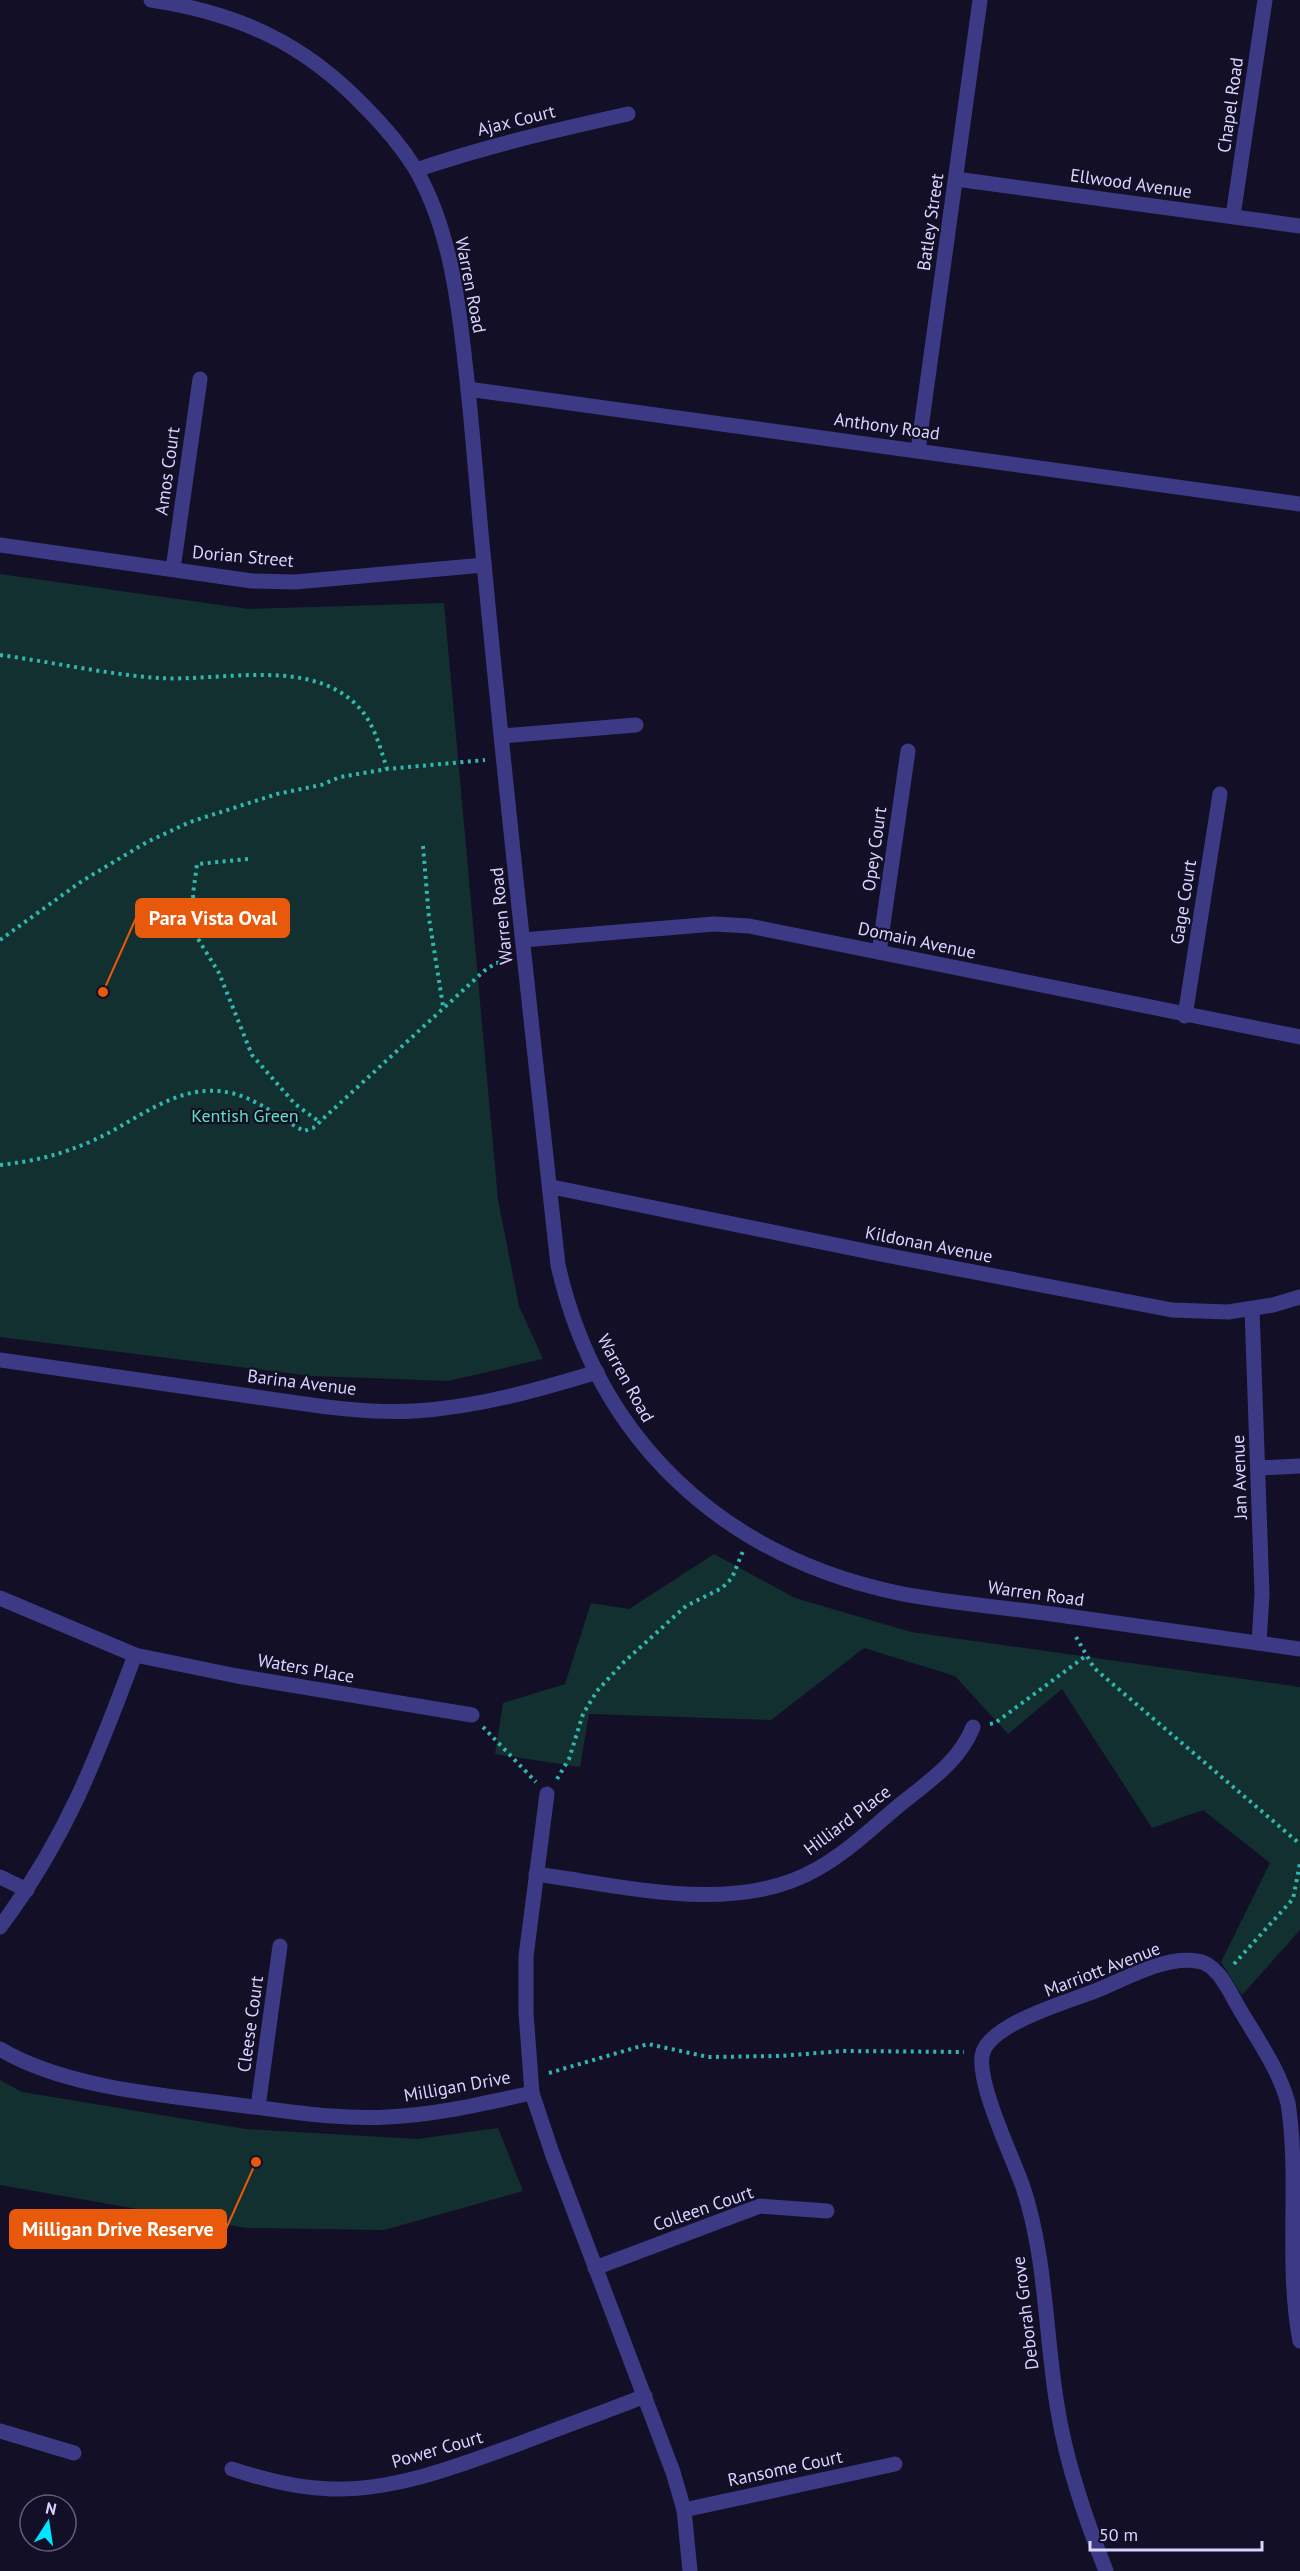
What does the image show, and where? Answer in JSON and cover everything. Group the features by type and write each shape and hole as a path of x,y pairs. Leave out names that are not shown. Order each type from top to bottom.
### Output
{"street":[{"name":"Batley Street","path":"918,450 980,0"},
{"name":"Chapel Road","path":"1233,216 1265,0"},
{"name":"Warren Road","path":"160,1 211,12 243,22 301,52 329,71 360,100 397,142 416,170 435,213 453,277 468,389 484,565 525,960 552,1187 558,1265 564,1291 581,1337 597,1372 634,1434 662,1468 692,1496 749,1536 826,1571 898,1593 1300,1649"},
{"name":"Ajax Court","path":"416,170 523,137 628,114"},
{"name":"Ellwood Avenue","path":"956,179 1300,226"},
{"name":"Amos Court","path":"172,569 200,379"},
{"name":"Anthony Road","path":"468,389 1300,504"},
{"name":"Dorian Street","path":"0,545 252,581 295,582 484,565"},
{"path":"502,736 636,725"},
{"name":"Opey Court","path":"879,952 908,751"},
{"name":"Gage Court","path":"1185,1016 1220,794"},
{"name":"Domain Avenue","path":"523,940 731,924 771,930 1185,1016 1300,1037"},
{"name":"Kildonan Avenue","path":"552,1187 875,1253 1191,1312 1252,1310 1300,1297"},
{"name":"Jan Avenue","path":"1252,1310 1262,1594 1259,1643"},
{"name":"Barina Avenue","path":"0,1360 270,1399 386,1411 447,1409 481,1403 546,1388 597,1372"},
{"path":"1258,1468 1300,1466"},
{"name":"Waters Place","path":"0,1598 135,1655 237,1676 472,1715"},
{"path":"0,1927 27,1890 79,1798 135,1655"},
{"name":"Hilliard Place","path":"536,1874 713,1896 747,1893 780,1885 818,1869 852,1845 958,1755 973,1727"},
{"path":"531,2085 525,1979 528,1932 547,1794"},
{"path":"0,1876 27,1890"},
{"name":"Cleese Court","path":"258,2107 280,1946"},
{"name":"Marriott Avenue","path":"983,2052 990,2038 1015,2023 1170,1962 1200,1960 1209,1966 1221,1978 1272,2063 1283,2087 1294,2129 1298,2194 1300,2341"},
{"name":"Milligan Drive","path":"0,2049 38,2068 67,2078 343,2118 389,2117 436,2112 531,2085 595,2268 670,2463 684,2510 690,2571"},
{"name":"Deborah Grove","path":"983,2052 981,2074 1024,2192 1039,2254 1058,2415 1082,2505 1106,2571"},
{"name":"Colleen Court","path":"595,2268 760,2206 826,2211"},
{"name":"Power Court","path":"232,2469 275,2483 332,2489 388,2483 465,2463 645,2396"},
{"path":"0,2431 74,2453"},
{"name":"Ransome Court","path":"684,2510 895,2464"}],"path":[{"path":"0,655 158,678 284,676 308,679 348,697 363,712 379,742 387,770"},
{"path":"0,940 82,880 147,842 190,822 277,795 321,785 340,777 470,760 504,759"},
{"path":"423,846 429,918 443,1007"},
{"path":"248,859 197,864 193,894 195,934 219,973 252,1055 295,1104 321,1123"},
{"path":"0,1165 39,1161 63,1153 95,1140 163,1101 180,1095 209,1091 230,1092 249,1098 304,1131 321,1123 484,971 496,963 525,960"},
{"path":"472,1715 547,1794 569,1759 583,1714 597,1690 686,1606 722,1588 732,1578 749,1536"},
{"path":"1063,1616 1094,1668 1300,1844"},
{"path":"973,1727 995,1723 1087,1655"},
{"path":"1221,1978 1293,1899 1300,1863"},
{"path":"531,2085 648,2044 708,2058 843,2051 983,2052"}],"green space":[{"name":"Kentish Green","path":"0,574 249,609 444,603 498,1200 519,1306 543,1359 448,1381 312,1376 0,1337"},
{"path":"714,1554 795,1598 911,1632 1300,1687 1300,1930 1242,1995 1221,1962 1270,1863 1203,1810 1152,1828 1062,1689 1008,1734 955,1676 864,1648 771,1720 589,1714 580,1767 495,1754 503,1703 565,1684 591,1603 629,1609"},
{"path":"0,2080 22,2092 246,2129 417,2139 498,2128 523,2191 384,2230 246,2228 0,2185"}],"place":[{"name":"Para Vista Oval","path":"103,992"},
{"name":"Milligan Drive Reserve","path":"256,2162"}]}
